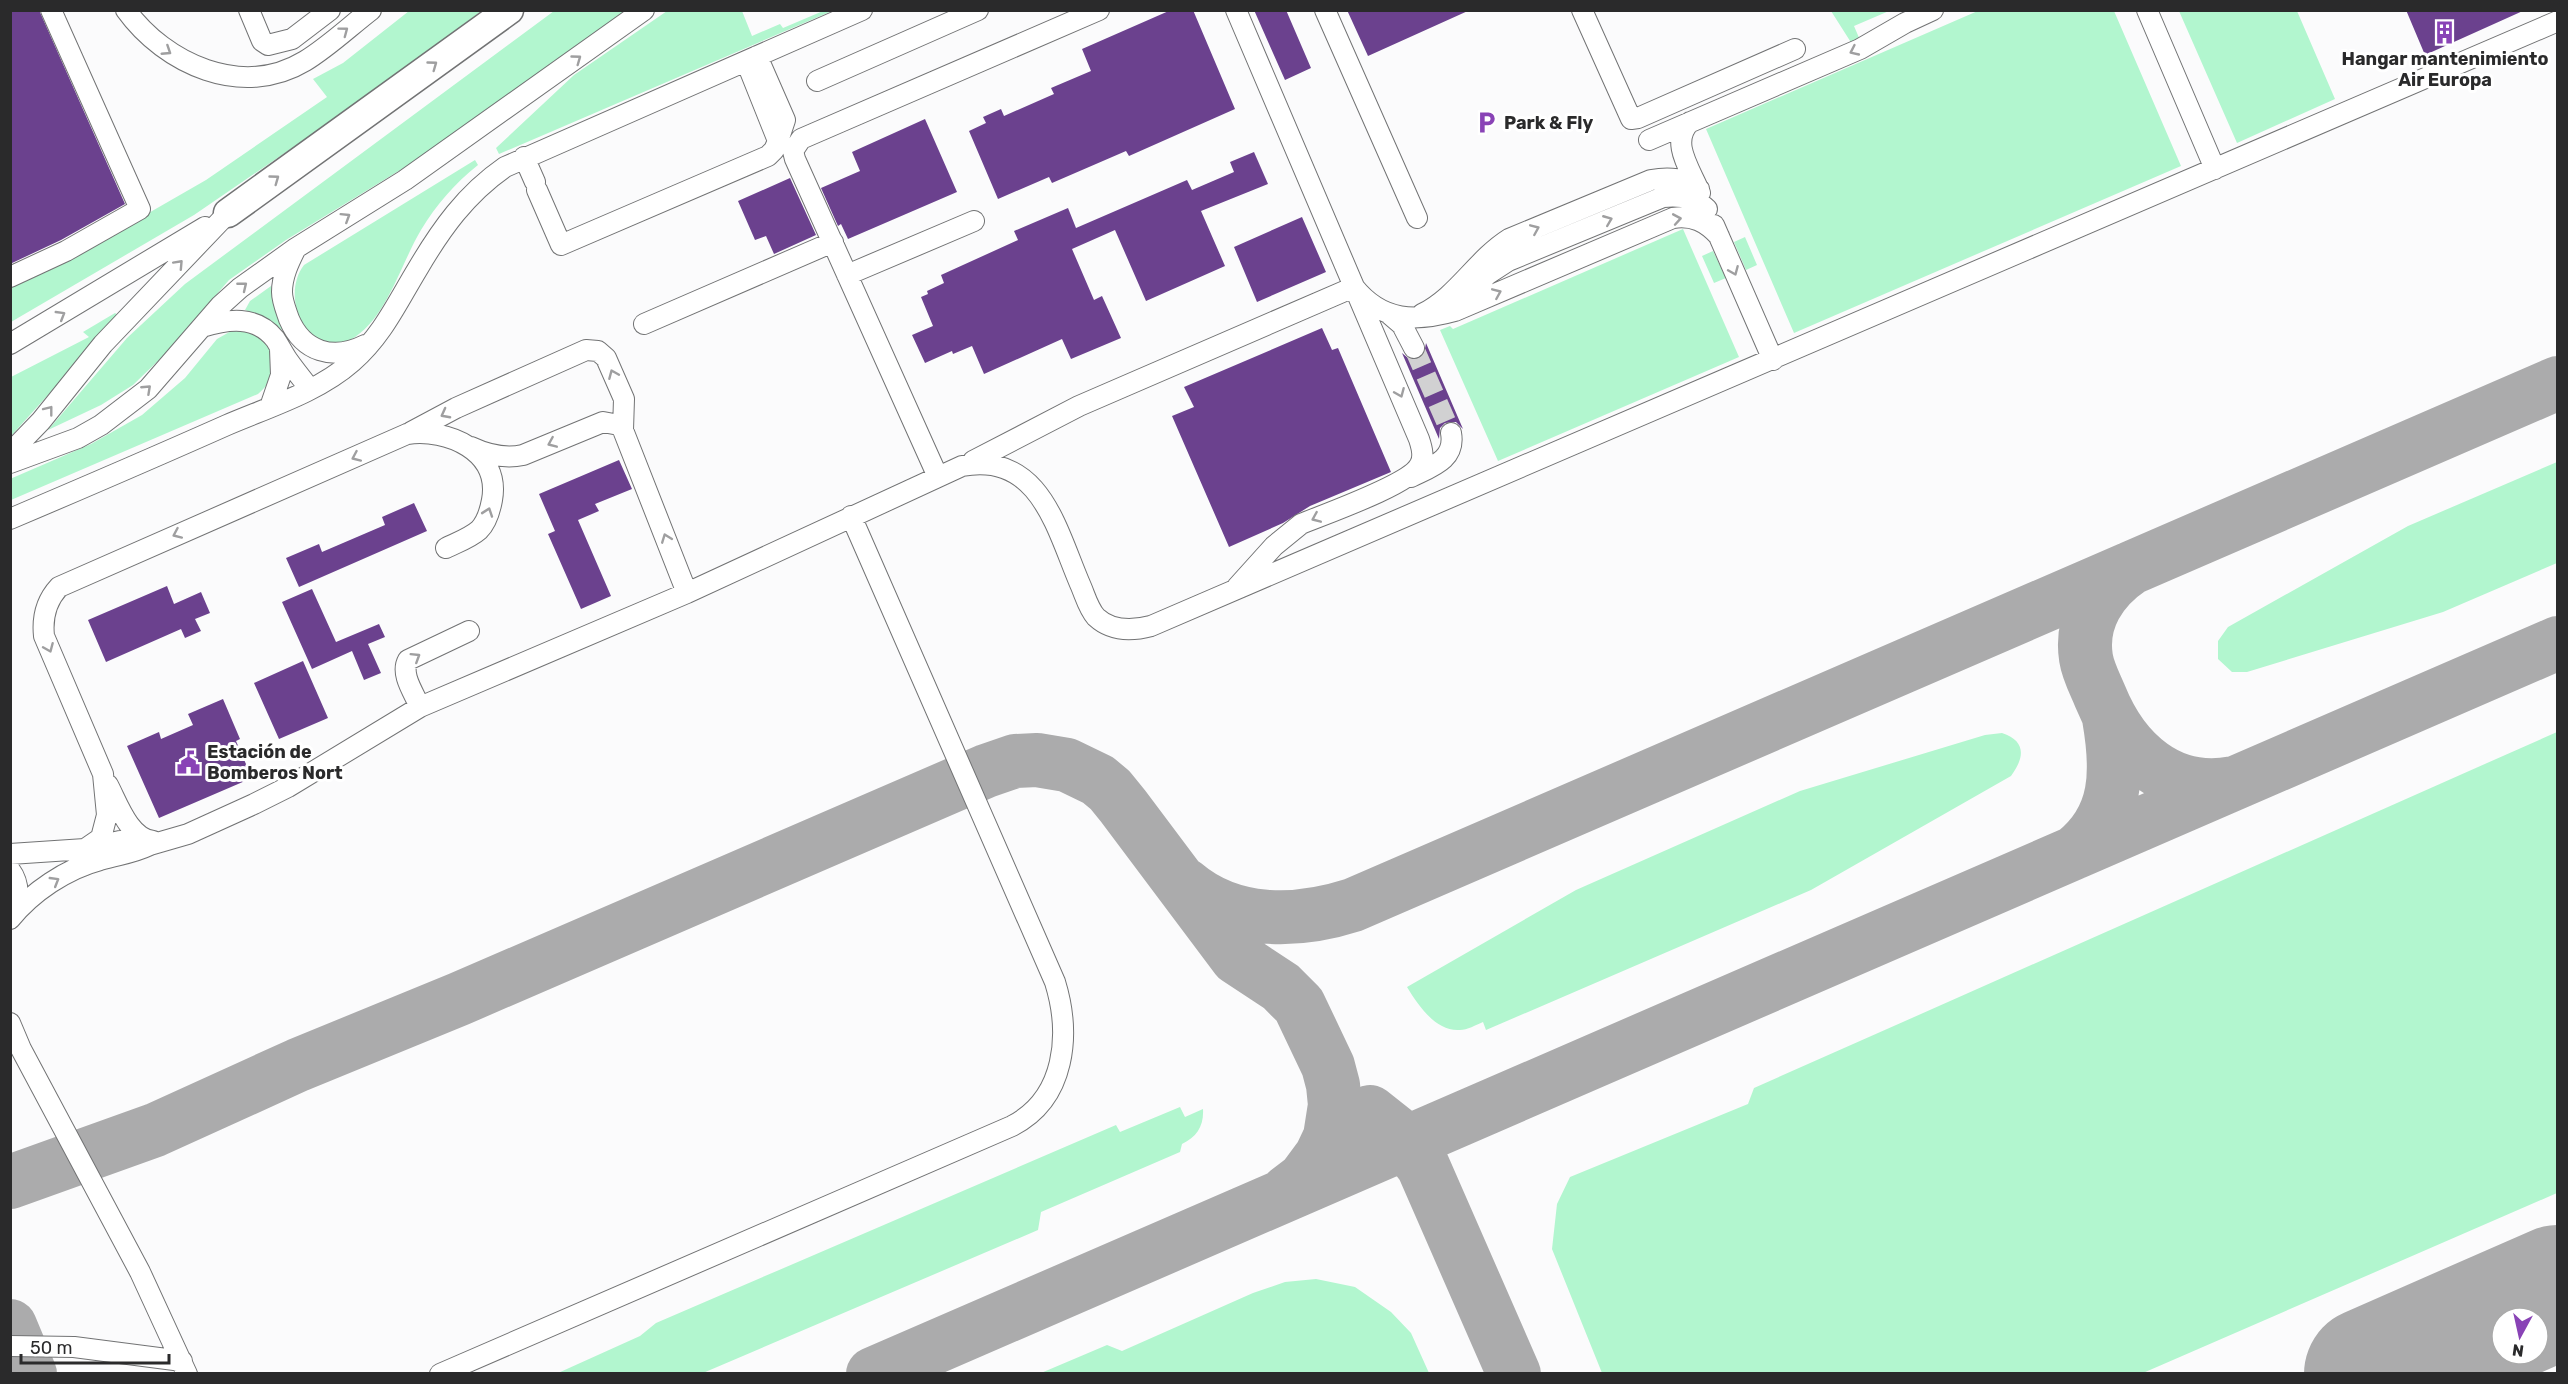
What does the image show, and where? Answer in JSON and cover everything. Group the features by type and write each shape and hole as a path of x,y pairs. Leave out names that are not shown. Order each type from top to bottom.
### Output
{"highway":[{"path":"228,213 509,10"}],"street":[{"path":"10,277 66,251 140,209 51,10"},
{"path":"126,10 153,41 183,62 212,72 251,75 270,73 304,61 371,10"},
{"path":"249,10 262,41 268,45 292,39 330,10"},
{"path":"10,463 78,438 102,425 148,389 202,327 240,288 296,248 405,180 644,10"},
{"path":"10,519 310,389 352,363 376,338 442,229 457,209 487,179 524,157 862,10"},
{"path":"817,81 978,10"},
{"path":"938,477 795,159 794,151 801,140 1099,10"},
{"path":"1236,10 1422,450 1420,465 1406,479"},
{"path":"1325,10 1417,218"},
{"path":"1582,10 1631,118 1638,118 1795,49"},
{"path":"1649,140 1860,49 1933,10"},
{"path":"2147,10 2215,169"},
{"path":"962,466 983,464 1004,467 1028,481 1044,501 1096,617 1109,626 1129,629 1151,626 2558,21"},
{"path":"524,157 561,245 768,156 778,141 751,58"},
{"path":"1690,122 1681,134 1680,143 1773,360"},
{"path":"1397,318 1420,315 1440,303 1488,255 1509,239 1651,180 1663,178 1684,180 1699,189"},
{"path":"1430,318 1451,308 1497,267 1508,261 1663,197 1684,196 1701,202 1707,209"},
{"path":"10,344 228,213"},
{"path":"10,453 40,421 102,344 228,213"},
{"path":"1354,287 1368,302 1397,318 1430,318 1455,311 1673,218 1684,216 1703,222 1719,236"},
{"path":"847,275 974,221"},
{"path":"644,324 833,242"},
{"path":"296,248 284,274 282,295 291,322 300,338 310,389"},
{"path":"11,919 23,904 61,877 81,867 101,860 128,855 224,819 288,787 420,707 687,593 994,452 1079,406 1354,287"},
{"path":"1397,318 1414,348"},
{"path":"202,327 221,321 246,321 264,329 310,389"},
{"path":"300,338 314,350 340,354 363,346 376,338"},
{"path":"270,406 281,375 280,349"},
{"path":"157,843 147,840 134,831 103,774 44,636 44,614 53,593 67,582 407,434 456,408 586,350 592,350 606,358 624,399 623,430 687,593"},
{"path":"407,434 422,432 438,434 453,438 488,454 512,458 603,422 613,422 623,430"},
{"path":"1230,593 1274,546 1301,524 1440,463 1447,457 1453,442 1451,433"},
{"path":"446,548 479,530 487,519 492,503 494,488 490,477 484,464 467,445"},
{"path":"440,1374 1023,1120 1037,1107 1055,1079 1061,1059 1064,1034 1060,998 1055,982 851,516"},
{"path":"420,707 406,675 405,665 408,660 469,631"},
{"path":"85,849 101,838 106,824 103,774"},
{"path":"10,854 85,849 120,841 157,843"},
{"path":"10,870 18,885 18,897 11,919"},
{"path":"10,1023 21,1049 140,1272 184,1367"},
{"path":"10,1346 74,1347 184,1367"}],"green space":[{"path":"1980,10 2114,11 2181,166 1794,333 1706,129"},
{"path":"409,11 481,11 390,81 194,215 11,322 11,287 86,249 206,180 327,97 313,79 343,63"},
{"path":"554,11 626,11 423,156 286,240 229,280 164,355 133,385 101,405 48,430 127,338 185,284"},
{"path":"667,11 742,11 752,36 780,24 783,28 823,11 832,11 499,154 496,148 574,75"},
{"path":"1831,11 1889,11 1854,26 1860,40 1852,44"},
{"path":"2179,11 2297,11 2335,99 2237,143"},
{"path":"475,160 478,165 454,187 427,221 383,306 363,331 350,340 335,344 322,342 310,334 296,309 297,278 304,265"},
{"path":"1683,229 1739,357 1498,461 1440,330 1450,326 1453,329"},
{"path":"1745,237 1757,265 1746,270 1734,242"},
{"path":"1713,251 1726,278 1714,283 1702,256"},
{"path":"271,286 275,309 285,332 264,317 245,310 250,301"},
{"path":"115,313 119,316 11,436 11,377 89,337 83,332"},
{"path":"233,330 257,336 266,344 271,353 274,363 273,373 258,394 11,500 10,479 91,444 142,415 185,378 217,339"},
{"path":"2557,462 2557,563 2443,612 2247,672 2232,672 2218,659 2218,641 2228,627 2408,526"},
{"path":"2557,732 2557,1193 2143,1373 1602,1373 1552,1249 1557,1204 1570,1177 1748,1104 1754,1088"},
{"path":"2002,733 2016,740 2021,750 2019,762 2011,776 1811,890 1486,1030 1483,1022 1463,1030 1443,1027 1422,1009 1407,987 1576,890 1800,791 1985,735"},
{"path":"1180,1107 1185,1117 1203,1109 1203,1115 1198,1130 1192,1138 1182,1144 1180,1152 1041,1212 1038,1230 703,1373 558,1373 640,1336 656,1323 1116,1125 1120,1132"},
{"path":"1316,1279 1355,1287 1391,1312 1411,1333 1429,1373 1041,1373 1107,1345 1122,1351 1253,1293 1285,1282"}],"building":[{"path":"10,10 39,10 125,204 61,240 10,264"},
{"path":"1171,10 1193,10 1235,109 1129,156 1126,151 1052,183 1049,177 998,199 969,131 986,123 983,117 1001,109 1004,116 1054,94 1051,88 1091,71 1082,49"},
{"path":"1254,10 1286,10 1311,68 1285,80"},
{"path":"1347,10 1470,10 1368,56"},
{"name":"Hangar mantenimiento Air Europa","path":"2406,10 2525,10 2425,55"},
{"path":"925,119 957,192 848,239 841,224 838,226 821,188 860,171 852,152"},
{"path":"1254,152 1268,184 1201,211 1225,266 1146,301 1115,230 1072,249 1094,300 1102,296 1121,338 1071,359 1062,339 984,374 972,346 953,354 952,351 925,363 912,335 933,326 921,297 928,294 927,291 944,283 941,275 1018,240 1014,231 1068,208 1076,228 1187,180 1192,190 1234,172 1230,162"},
{"path":"790,178 816,235 774,254 766,236 755,240 738,201"},
{"path":"1302,217 1326,272 1257,302 1234,247"},
{"path":"1322,328 1332,350 1338,348 1391,472 1310,506 1283,523 1229,547 1172,416 1194,407 1184,387"},
{"path":"1426,343 1463,429 1456,422 1445,423 1440,428 1439,439 1402,353 1408,358 1419,359 1424,354"},
{"path":"619,460 632,489 595,504 599,511 578,520 611,596 581,609 548,534 555,531 539,494"},
{"path":"414,503 427,531 299,587 286,558 319,544 322,552 385,525 382,517"},
{"path":"167,586 174,604 201,592 210,613 195,619 201,631 185,638 181,629 106,662 88,620"},
{"path":"312,589 336,642 379,624 385,637 368,644 381,673 364,680 352,651 312,669 282,602"},
{"path":"303,661 328,718 279,739 254,683"},
{"name":"Estación de Bomberos Nort","path":"223,699 240,739 236,741 252,778 159,818 127,746 159,732 161,739 193,725 188,714"}],"taxiway":[{"path":"1184,884 1223,907 1266,917 1310,915 1353,905 2558,383"},
{"path":"2131,568 2110,585 2102,595 2095,606 2086,631 2087,663 2110,717 2136,752 2152,766 2170,776 2189,783 2211,785 2234,783"},
{"path":"873,1374 2558,643"},
{"path":"2074,853 2089,839 2100,824 2112,792 2114,756 2109,718"},
{"path":"10,1182 155,1130 298,1065 459,999 986,771 1015,761 1037,760 1067,765 1098,780 1110,790 1237,958 1281,987 1299,1005 1328,1066 1335,1105 1330,1137 1321,1156 1304,1179 1287,1192"},
{"path":"1370,1112 1399,1135 1423,1166 1514,1374"},
{"path":"10,1326 30,1374"}],"runway":[{"path":"2371,1374 2558,1292"}],"tunnel":[{"path":"1414,348 1451,433"}],"place":[{"name":"Hangar mantenimiento Air Europa","path":"2445,33"},
{"name":"Park & Fly","path":"1486,123"},
{"name":"Estación de Bomberos Nort","path":"189,762"}]}
